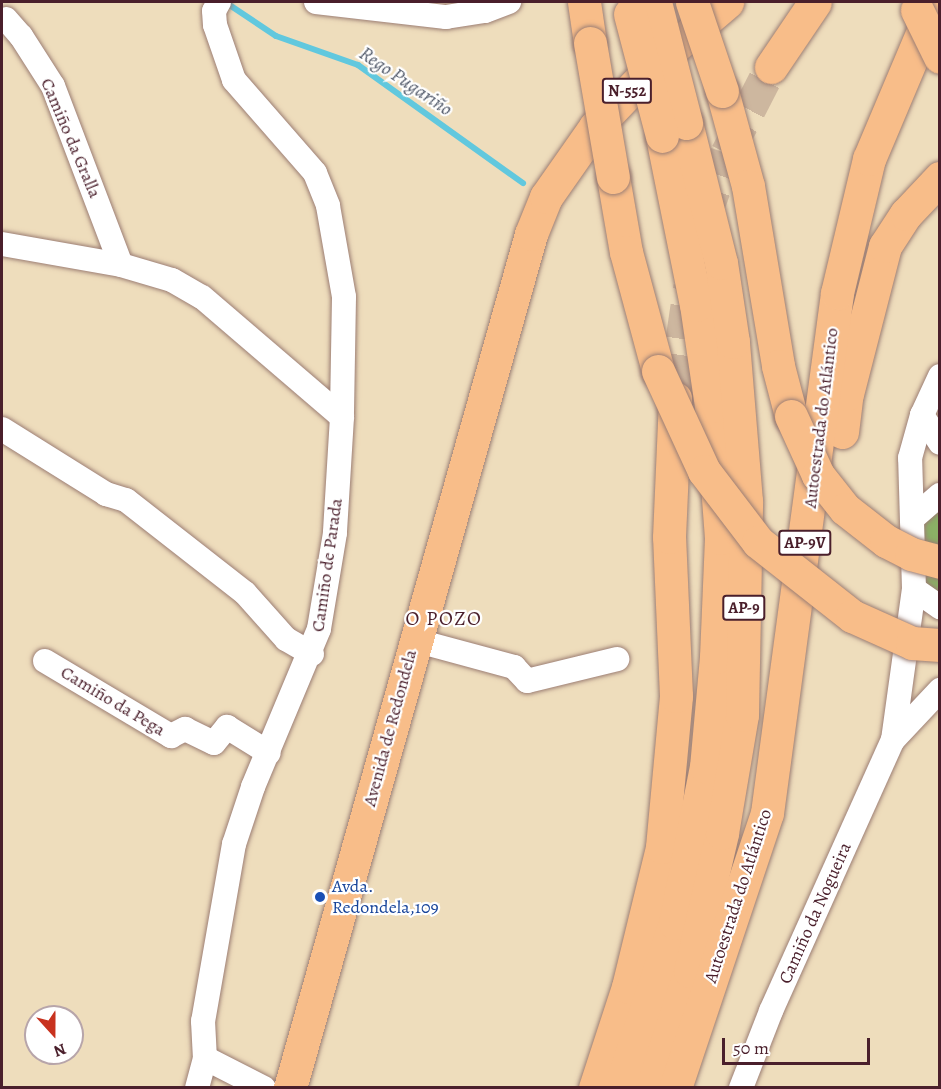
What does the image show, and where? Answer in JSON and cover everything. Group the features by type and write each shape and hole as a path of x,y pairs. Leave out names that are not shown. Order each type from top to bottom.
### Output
{"highway":[{"path":"584,2 626,252 666,379 704,471 758,542 852,616 912,643 939,645"},
{"path":"692,2 722,91 748,186 778,366 791,416 818,475 844,509 886,541 911,554 939,562"},
{"name":"Avenida de Redondela","path":"290,1088 414,640 531,234 546,197 570,159 627,91 727,2"},
{"path":"771,67 815,2"},
{"path":"924,5 939,57"},
{"name":"Autoestrada do Atlántico","path":"675,1088 767,813 837,293 869,159 927,22 924,5"},
{"name":"Autoestrada do Atlántico","path":"638,6 674,129 721,263 733,342 746,501 742,715 722,833 690,971 652,1088"},
{"name":"Autoestrada do Atlántico","path":"620,1088 675,922 706,767 716,657 720,538 711,406 674,129"},
{"path":"767,813 806,662 847,394 876,271 885,246 906,214 939,178"},
{"path":"595,1088 628,987 662,847 676,696 669,537 666,379"}],"street":[{"name":"Camiño de Parada","path":"197,1088 205,1058 203,1020 234,844 269,753 312,654 335,533 342,417 344,297 328,206 315,173 234,80 215,25 214,11 219,2"},
{"path":"315,2 446,17 485,11 509,2"},
{"name":"Camiño da Gralla","path":"6,19 21,36 53,86 121,266"},
{"path":"2,244 121,266 172,280 202,297 342,417"},
{"name":"Camiño da Nogueira","path":"741,1088 771,1011 893,740 914,589 910,458 922,415 939,376"},
{"path":"922,415 939,443"},
{"path":"2,429 106,494 126,500 245,593 286,639 312,654"},
{"path":"912,519 939,495"},
{"path":"914,589 939,608"},
{"path":"414,640 514,667 527,681 617,659"},
{"name":"Camiño da Pega","path":"45,661 171,736 185,729 214,743 227,727 269,753"},
{"name":"Camiño da Nogueira","path":"893,740 939,690"},
{"path":"205,1058 264,1088"}],"green space":[{"path":"939,495 939,607 914,589 912,519"}],"waterway":[{"name":"Rego Pugariño","path":"231,6 276,36 358,65 523,183"}],"tunnel":[{"path":"703,221 727,153 771,67"},
{"path":"675,387 690,286"}],"place":[{"name":"Avda. Redondela,109","path":"320,897"}],"district":[{"name":"O POZO","path":"444,618"}]}
